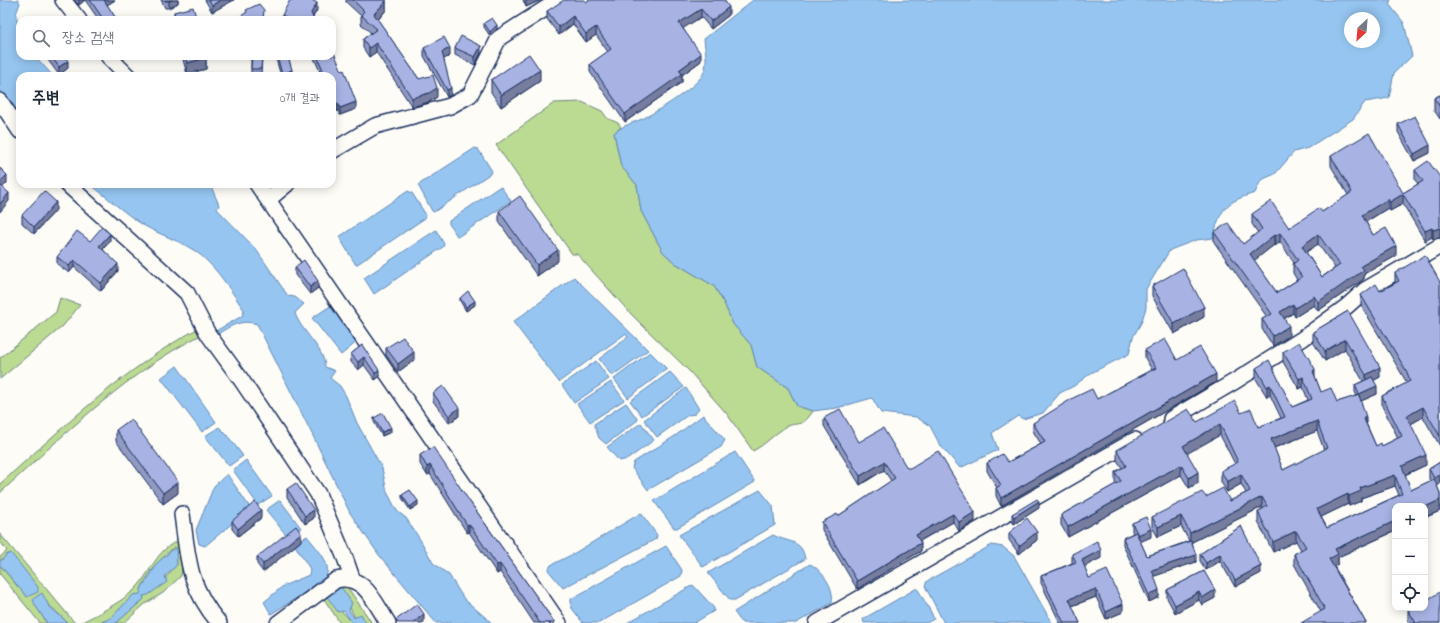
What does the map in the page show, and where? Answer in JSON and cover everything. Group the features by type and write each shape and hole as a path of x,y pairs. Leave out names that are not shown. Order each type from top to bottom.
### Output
{"street":[{"path":"63,0 77,16"},
{"path":"336,149 375,126 450,106 470,95 499,38 559,0"},
{"path":"112,60 124,72"},
{"path":"0,101 16,125"},
{"path":"71,188 187,294 208,334 240,378 318,494 352,578 363,586 388,623"},
{"path":"260,188 559,623"},
{"path":"269,199 282,188"},
{"path":"1162,424 1237,380 1302,339 1346,307 1365,290 1440,246"},
{"path":"817,623 1148,432"},
{"path":"182,514 189,568 194,585 207,609 219,623"},
{"path":"278,623 336,580 352,578"}],"green space":[{"path":"582,102 602,111 607,118 618,123 621,127 614,133 621,166 637,185 641,211 663,252 675,263 714,286 724,303 733,324 751,345 757,367 788,388 797,406 813,411 805,421 784,428 753,451 727,414 690,372 632,315 577,254 572,254 496,145 554,103"},
{"path":"60,298 80,305 63,326 0,379 0,358 56,312"},
{"path":"197,329 199,336 171,352 119,388 70,429 0,493 0,484 94,400 144,362"},
{"path":"0,534 75,623 68,623 44,600 35,605 47,623 40,623 0,574 0,565 18,587 38,587 6,555 0,562 0,557 7,551 0,541"},
{"path":"179,541 182,569 181,576 163,593 145,604 124,623 116,623 144,599 143,596 152,592 177,564 175,547 159,561 148,576 141,589 141,594 136,595 128,601 114,616 103,621 80,623 127,596 139,585 164,550"},
{"path":"344,582 372,623 366,623 361,615 355,618 339,584"},
{"path":"325,594 351,621 349,623 340,623 322,596"}],"water":[{"path":"0,0 18,0 20,3 16,14 16,60 39,60 49,72 16,72 16,115 0,93"},
{"path":"753,0 1391,0 1389,4 1404,23 1412,56 1394,73 1389,98 1365,102 1353,119 1308,148 1294,152 1275,174 1261,180 1255,193 1231,203 1226,208 1222,213 1213,238 1196,240 1170,250 1146,289 1146,308 1141,323 1133,337 1129,354 1091,373 1074,386 1060,393 1043,413 1023,419 1018,416 992,433 998,450 960,468 940,445 930,426 916,417 881,413 872,398 837,408 813,411 797,406 788,388 757,367 751,345 733,324 724,303 714,286 675,263 663,252 641,211 637,185 621,166 614,133 617,130 659,110 687,91 701,78 706,64 704,39"},
{"path":"475,148 478,149 492,171 491,173 434,212 432,211 418,185"},
{"path":"501,187 511,201 457,236 449,224 449,221"},
{"path":"95,188 212,188 219,205 217,209 255,248 288,296 295,297 304,304 295,313 298,320 317,346 324,360 325,367 335,371 330,378 340,386 346,396 357,423 382,468 387,492 397,511 406,518 433,563 449,575 464,599 492,623 436,623 379,555 350,513 257,324 246,322 236,324 216,335 214,332 242,316 244,310 227,285 209,263 194,250 178,241 151,230 122,210"},
{"path":"408,191 412,193 426,215 425,218 356,265 339,237"},
{"path":"436,230 444,244 443,247 374,294 364,278"},
{"path":"574,277 648,350 612,376 599,359 628,337 625,334 559,382 513,322"},
{"path":"335,303 358,341 341,355 312,318"},
{"path":"650,352 667,369 628,398 614,379"},
{"path":"596,361 609,379 574,403 562,385"},
{"path":"177,366 216,422 202,432 161,378"},
{"path":"670,372 684,387 642,416 630,401"},
{"path":"611,382 624,400 590,422 577,404"},
{"path":"686,388 699,409 695,414 688,415 657,437 644,420"},
{"path":"626,403 638,420 606,444 599,438 594,424"},
{"path":"703,415 725,440 721,447 648,490 632,468 634,462 675,436"},
{"path":"641,423 654,440 628,459 619,461 607,447"},
{"path":"219,427 243,456 229,466 205,436"},
{"path":"735,452 755,482 677,528 674,528 654,501"},
{"path":"246,460 272,496 258,505 233,470"},
{"path":"227,474 249,506 247,511 205,546 199,544 196,530 214,486"},
{"path":"760,490 773,506 775,525 703,567 679,535"},
{"path":"280,500 301,528 287,536 266,510"},
{"path":"641,513 657,535 656,539 563,588 548,570 551,565 573,554"},
{"path":"773,535 794,542 798,545 801,548 805,559 735,600 730,600 708,573"},
{"path":"307,536 324,558 327,570 326,576 322,582 271,614 264,602 283,586 309,575 310,569 294,544"},
{"path":"992,545 1003,547 1014,556 1052,623 944,623 925,586 927,581"},
{"path":"666,546 682,570 681,576 599,623 583,623 571,607 571,599"},
{"path":"176,547 177,565 165,576 167,582 148,595 143,596 144,599 116,623 100,623 111,618 133,595 140,594 142,587 151,574 150,571 153,571 157,563"},
{"path":"11,553 38,587 38,592 27,597 0,565 0,562 6,555"},
{"path":"810,564 824,576 827,581 831,590 832,603 796,623 742,623 734,612"},
{"path":"339,584 352,603 349,610 354,618 361,614 366,623 349,623 351,621 344,611 338,612 325,594"},
{"path":"693,585 714,608 714,611 694,623 627,623"},
{"path":"917,588 934,619 926,623 864,623 863,619"},
{"path":"42,593 49,606 68,623 47,623 35,605 33,599"}],"building":[{"path":"90,0 104,0 114,16 101,16"},
{"path":"209,0 221,0 212,5"},
{"path":"290,0 312,0 317,3 311,13 312,16 282,15"},
{"path":"353,0 386,0 374,14 419,79 433,75 437,88 429,93 412,98 376,43 369,48 363,39 377,29 361,15 364,11"},
{"path":"564,0 585,0 586,2 589,0 724,0 729,7 711,21 701,9 679,23 701,54 679,70 682,74 625,114 590,64 611,49 596,27 586,34 573,16 559,27 547,11"},
{"path":"259,4 264,10 263,16 241,16 247,12 246,10"},
{"path":"193,7 196,16 175,16 174,12"},
{"path":"492,18 497,25 490,32 484,23"},
{"path":"461,36 481,46 475,57 455,48"},
{"path":"444,37 450,48 442,52 451,88 447,90 424,48"},
{"path":"529,54 540,70 501,95 491,80"},
{"path":"336,58 342,71 344,70 356,102 340,108 338,103 336,104 336,72 318,72 323,70 319,60 336,60"},
{"path":"54,60 68,61 59,67"},
{"path":"186,60 198,60 187,63"},
{"path":"252,60 262,60 261,69 251,69"},
{"path":"278,60 289,60 292,70 281,72"},
{"path":"1440,95 1440,107 1434,98"},
{"path":"1415,116 1430,145 1414,154 1398,124"},
{"path":"1369,133 1403,193 1423,181 1415,170 1428,161 1440,177 1440,228 1433,230 1432,228 1425,231 1403,194 1390,202 1388,199 1362,215 1373,235 1386,228 1396,246 1361,266 1364,270 1318,302 1314,296 1295,308 1293,304 1280,312 1289,326 1273,336 1262,319 1272,314 1214,232 1228,223 1243,244 1262,229 1252,214 1271,201 1289,228 1319,208 1322,212 1352,192 1331,156","holes":["1280,233 1298,260 1293,264 1302,277 1277,293 1250,254 1274,235 1275,236","1318,234 1340,265 1322,277 1302,246"]},
{"path":"0,168 7,175 0,182"},
{"path":"0,185 9,193 0,204"},
{"path":"44,191 56,202 34,227 22,215"},
{"path":"520,196 558,250 537,265 499,211"},
{"path":"102,227 110,234 99,246 118,264 101,283 74,260 69,266 57,257 77,231 90,241"},
{"path":"1425,255 1440,282 1440,436 1423,407 1407,416 1426,455 1402,466 1411,490 1434,479 1440,493 1440,500 1428,506 1428,503 1392,503 1392,522 1335,549 1338,554 1329,559 1366,623 1301,623 1325,609 1294,554 1306,547 1296,531 1273,542 1258,512 1267,506 1262,497 1190,533 1181,516 1158,527 1152,517 1202,492 1206,497 1223,488 1230,501 1250,491 1241,474 1227,482 1221,471 1238,462 1220,424 1183,446 1198,472 1189,478 1181,465 1068,527 1061,515 1121,481 1115,472 1126,466 1117,450 1188,409 1197,422 1235,401 1241,413 1251,409 1258,427 1285,417 1270,385 1267,387 1256,368 1269,360 1292,407 1312,399 1303,377 1299,379 1283,352 1299,342 1315,369 1313,371 1321,392 1331,388 1337,402 1359,395 1366,417 1363,417 1376,446 1381,443 1382,446 1402,436 1382,396 1410,381 1407,372 1361,295 1376,284 1380,291 1399,281 1395,273","holes":["1317,421 1327,448 1283,470 1271,439","1395,475 1402,494 1327,528 1317,509 1348,494 1349,496 1361,491 1360,488"]},
{"path":"304,260 318,281 310,287 295,267"},
{"path":"1183,268 1204,307 1174,324 1152,286"},
{"path":"468,291 475,301 466,307 460,298"},
{"path":"1348,311 1380,367 1366,375 1345,339 1325,351 1313,332"},
{"path":"403,337 414,352 398,364 386,348"},
{"path":"1165,339 1177,360 1200,347 1216,374 1001,498 996,488 1001,485 987,463 1002,454 1008,462 1045,442 1033,423 1073,398 1092,389 1097,399 1156,368 1145,350"},
{"path":"362,345 379,370 375,373 364,357 358,362 351,354"},
{"path":"1372,377 1377,386 1359,394 1355,385"},
{"path":"443,386 459,408 449,416 433,393"},
{"path":"840,409 859,442 883,428 907,468 910,468 938,451 975,512 959,522 953,514 916,535 921,543 857,581 822,522 837,514 838,516 895,478 884,462 860,476 824,418"},
{"path":"383,413 391,428 382,432 374,418"},
{"path":"131,419 178,482 163,493 116,430"},
{"path":"433,447 555,623 540,623 500,564 497,565 469,524 467,525 430,465 427,467 420,455"},
{"path":"1440,462 1440,474 1434,478 1429,469"},
{"path":"296,483 314,510 305,516 287,489"},
{"path":"410,490 418,501 410,507 402,495"},
{"path":"1037,499 1039,501 1014,517 1012,514"},
{"path":"255,502 261,510 238,529 232,521"},
{"path":"1146,517 1151,529 1138,535 1132,523"},
{"path":"1027,518 1037,532 1019,546 1009,533"},
{"path":"296,526 301,533 263,564 257,557"},
{"path":"1241,526 1261,566 1235,580 1220,554 1206,563 1200,554"},
{"path":"1136,532 1147,556 1191,541 1196,555 1152,570 1159,590 1149,595 1123,538"},
{"path":"1097,541 1101,550 1082,560 1089,578 1107,570 1123,604 1106,612 1096,589 1069,599 1080,623 1064,623 1041,576 1076,562 1072,554"},
{"path":"1204,571 1215,590 1202,598 1199,592 1175,605 1167,590"},
{"path":"1440,592 1440,623 1416,623 1409,611 1428,611 1428,599"},
{"path":"417,604 424,614 413,623 398,623 396,620"}]}
